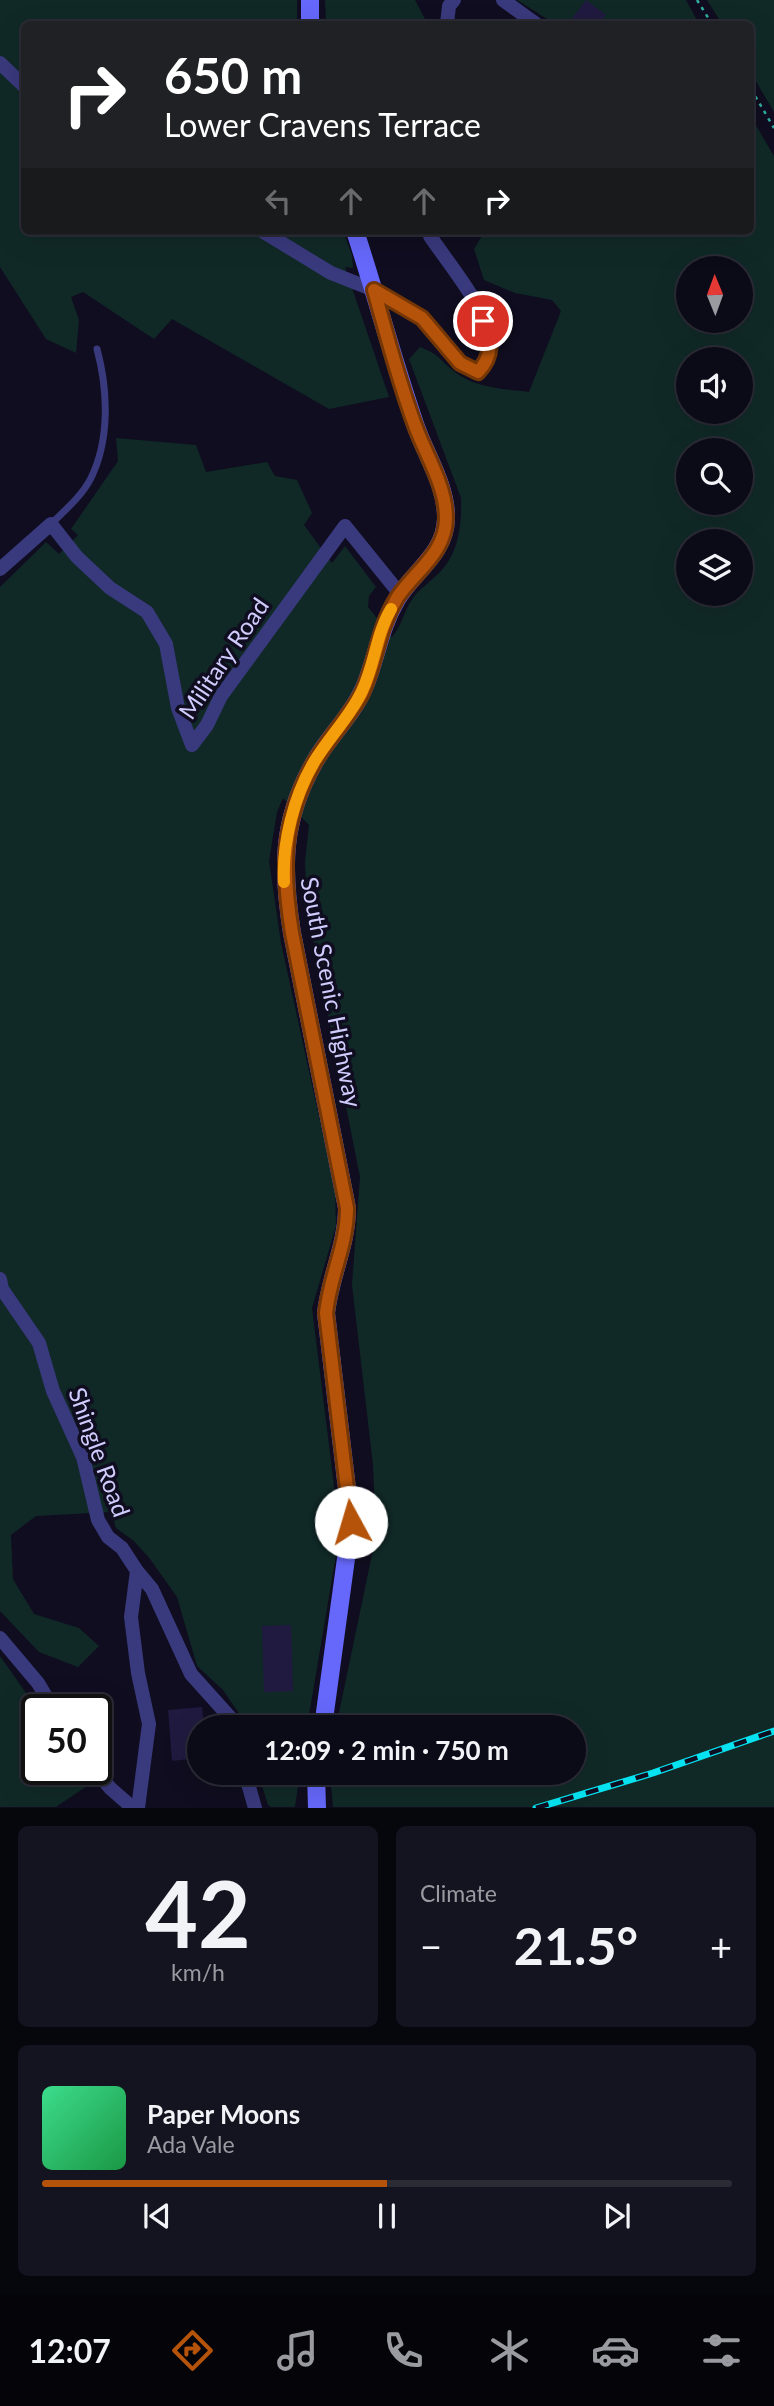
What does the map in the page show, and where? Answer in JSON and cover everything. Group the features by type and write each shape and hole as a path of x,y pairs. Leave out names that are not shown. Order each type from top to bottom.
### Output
{"main road":[{"path":"310,0 310,21"},
{"name":"South Scenic Highway","path":"325,1715 351,1522 326,1313 329,1285 345,1237 347,1208 292,933 284,868 287,841 302,789 313,764 359,698 380,631 400,594 438,548 446,520 444,500 415,426 356,235"},
{"path":"316,1785 317,1808"}],"street":[{"path":"447,21 449,6 454,0"},
{"path":"503,0 532,21"},
{"path":"0,63 21,83"},
{"path":"269,235 331,273 374,290 422,318 460,363 478,372 487,362 491,338 476,304 430,235"},
{"path":"0,569 51,524"},
{"name":"Military Road","path":"51,524 77,557 110,588 147,612 166,645 178,708 192,745 207,724 221,696 345,526 400,594"},
{"name":"Shingle Road","path":"0,1279 2,1289 39,1343 53,1391 83,1457 98,1520 108,1537 122,1548 152,1589 191,1674 228,1715"},
{"path":"135,1808 149,1724 138,1674 131,1618 137,1571"},
{"path":"0,1638 44,1694"},
{"path":"108,1785 135,1808"},
{"path":"248,1785 255,1808"}],"lane":[{"path":"51,524 76,500 90,480 100,454 106,405 104,375 97,349"}],"path":[{"path":"698,0 710,21"},
{"path":"754,94 774,128"}],"green space":[{"path":"0,0 297,0 297,21 21,21 21,235 344,235 352,255 353,268 345,267 389,397 329,409 172,319 154,339 83,292 71,297 79,320 76,353 46,339 0,267"},
{"path":"325,0 415,0 425,19 425,21 326,21"},
{"path":"517,0 686,0 697,21 550,21"},
{"path":"707,0 774,0 774,112 754,78 754,21 720,21"},
{"path":"754,122 774,156 774,1807 333,1807 331,1785 586,1785 586,1715 339,1715 374,1545 373,1465 352,1285 360,1177 307,910 305,862 309,825 283,798 277,812 269,861 281,943 335,1190 336,1226 312,1308 338,1518 336,1555 309,1715 239,1715 223,1690 197,1666 177,1597 150,1559 134,1541 116,1528 111,1512 36,1516 11,1535 13,1579 34,1614 79,1628 99,1646 78,1667 39,1652 0,1611 0,587 46,542 59,554 78,535 71,529 118,461 116,438 196,445 206,472 267,462 275,476 297,480 312,513 304,525 332,563 345,546 376,587 369,596 368,607 392,637 413,598 438,574 452,555 461,517 461,498 409,359 420,347 436,355 455,372 471,381 490,387 529,392 561,311 552,300 515,293 484,280 474,249 483,235 754,235"},
{"path":"0,1656 27,1694 21,1694 21,1785 87,1786 56,1807 0,1807"},
{"path":"262,1785 298,1785 295,1807 268,1805"}],"building":[{"path":"586,0 606,15 601,21 570,21"},
{"path":"291,1625 293,1691 264,1692 262,1626"},
{"path":"202,1707 203,1715 187,1715 187,1759 172,1761 168,1710"}],"railway":[{"path":"536,1808 653,1773 774,1731"}],"slow traffic":[{"path":"284,882 287,841 302,789 313,764 354,707 364,688 380,631 391,609"}],"route":[{"path":"351,1522 326,1329 329,1285 342,1248 347,1226 347,1208 292,933 285,889 285,853 302,789 313,764 354,707 364,688 380,631 388,614 400,594 438,548 446,520 444,500 415,426 374,290 422,318 460,363 478,372 487,362 491,338 483,321"}]}
